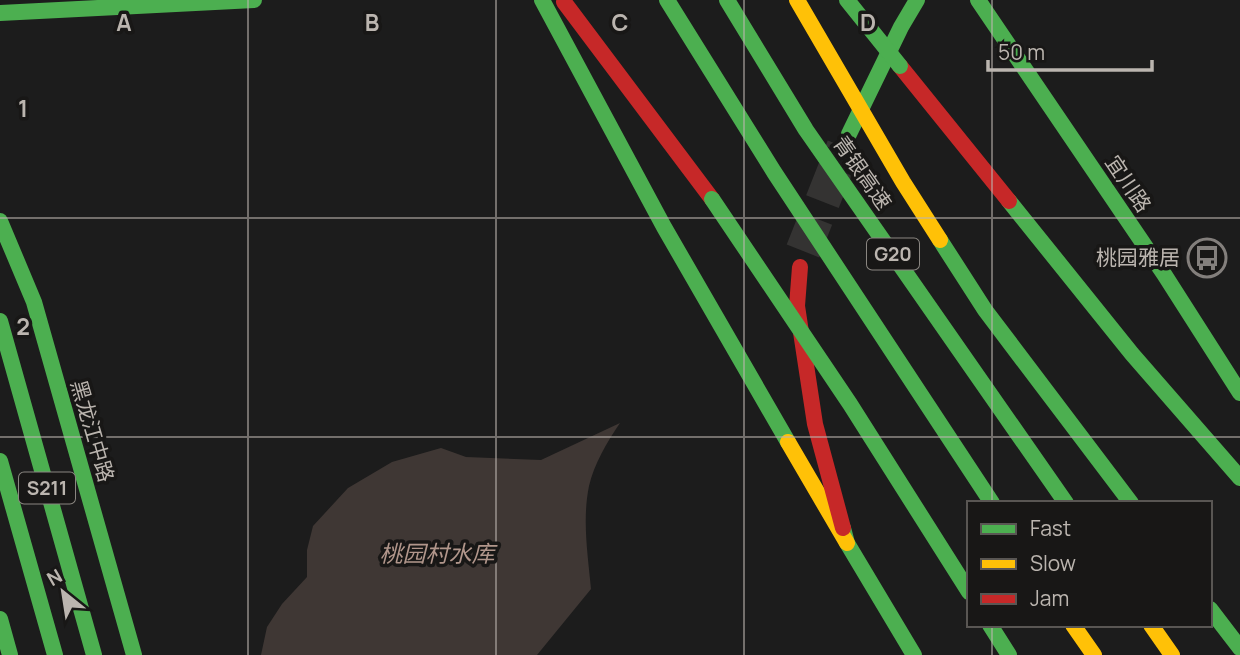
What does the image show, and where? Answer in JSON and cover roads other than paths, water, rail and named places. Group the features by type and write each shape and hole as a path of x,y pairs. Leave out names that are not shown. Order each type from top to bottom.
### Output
{"main road":[{"path":"0,13 254,0"},
{"path":"542,0 664,227 914,655"},
{"path":"563,0 712,199 849,404 967,589"},
{"name":"G20","path":"667,0 774,172 991,501"},
{"name":"青银高速","path":"727,0 806,131 1065,501"},
{"path":"797,0 903,182 985,310 1128,501"},
{"path":"847,0 1132,354 1240,478"},
{"path":"849,134 917,0"},
{"name":"宜川路","path":"978,0 1164,274 1240,393"},
{"name":"黑龙江中路","path":"0,221 34,302 134,655"},
{"path":"800,267 797,306 810,397 847,543"},
{"name":"S211","path":"0,321 94,655"},
{"name":"S211","path":"0,461 55,655"},
{"path":"1212,612 1240,648"},
{"path":"0,619 10,655"},
{"path":"991,627 1009,655"},
{"path":"1074,627 1094,655"},
{"path":"1153,627 1172,655"}],"water":[{"name":"桃园村水库","path":"620,423 601,453 589,486 586,525 591,589 537,655 261,655 267,627 282,604 307,577 307,550 313,526 348,488 392,462 441,448 466,457 541,460"}],"tunnel":[{"path":"803,251 844,147"}],"place":[{"name":"桃园雅居","path":"1207,258"}]}
